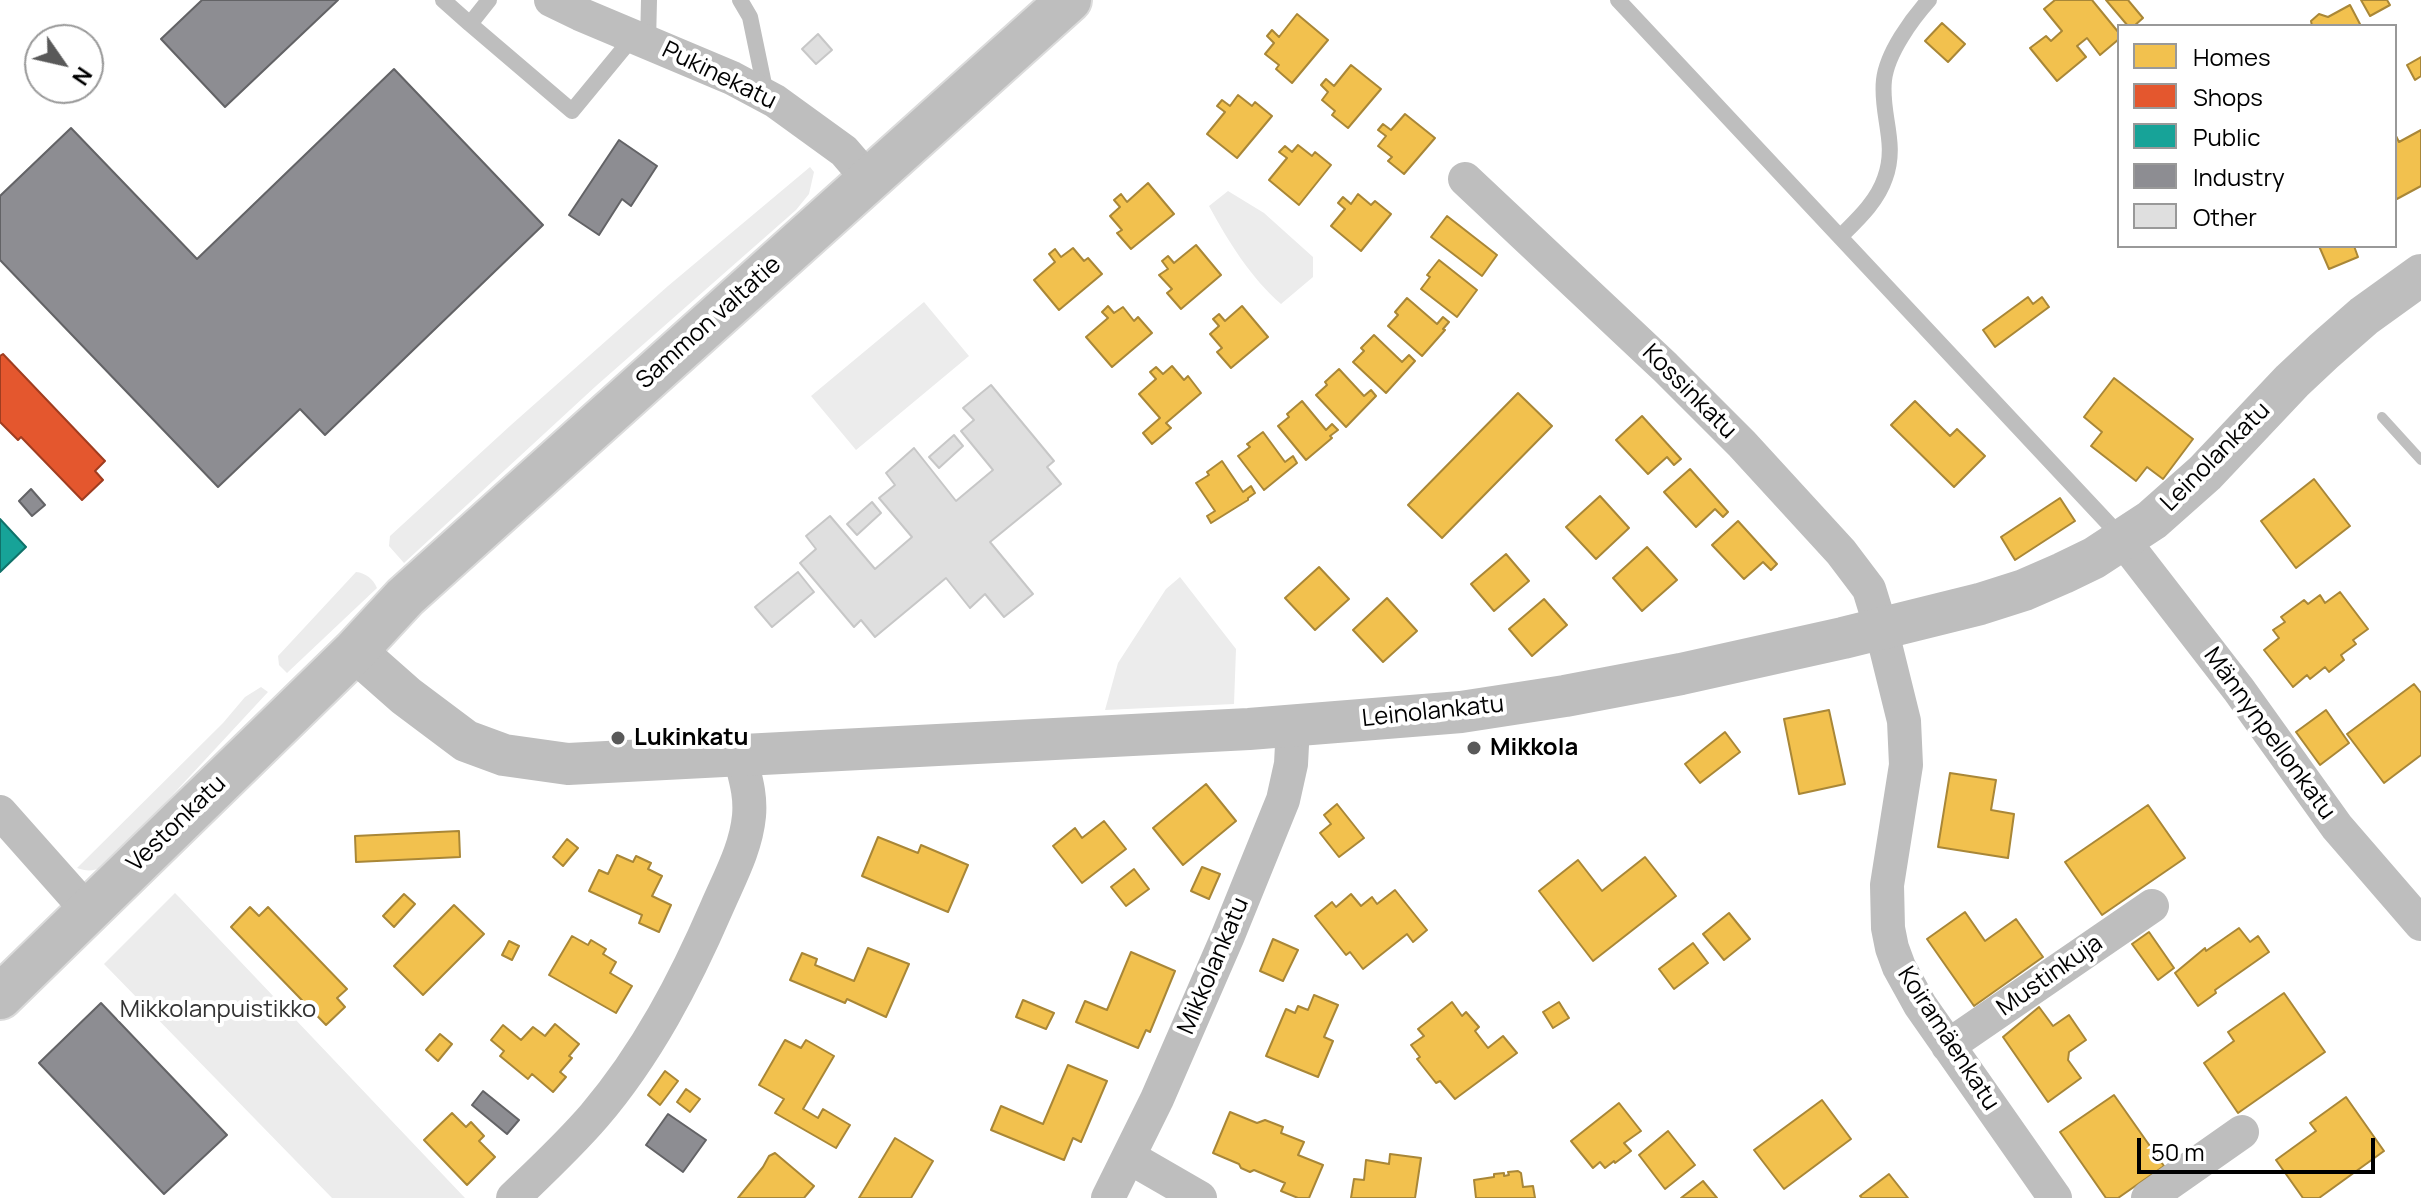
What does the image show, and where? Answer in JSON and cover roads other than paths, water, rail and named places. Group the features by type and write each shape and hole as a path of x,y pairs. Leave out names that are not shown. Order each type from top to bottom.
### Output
{"main road":[{"name":"Sammon valtatie","path":"355,651 427,576 1069,0"},
{"name":"Vestonkatu","path":"0,997 355,651"}],"street":[{"name":"Pukinekatu","path":"551,0 732,78 766,96 844,151 869,180"},
{"name":"Kossinkatu","path":"1465,179 1665,367 1780,485 1841,552 1869,589 1881,628"},
{"name":"Leinolankatu","path":"355,651 406,696 466,741 504,755 568,764 1293,726 1461,712 1565,696 1681,674 1980,604 2024,590 2084,563 2123,540 2177,500 2324,351 2364,316 2421,275"},
{"name":"Männynpellonkatu","path":"2123,540 2231,679 2337,827 2421,924"},
{"name":"Koiramäenkatu","path":"1881,628 1904,721 1906,765 1886,896 1888,928 1899,967 1920,1005 2055,1198"},
{"name":"Mikkolankatu","path":"1108,1198 1157,1099 1283,800 1291,764 1293,726"},
{"path":"513,1198 609,1097 639,1055 684,978 745,842 750,793 740,756"},
{"path":"0,812 88,911"},
{"name":"Mustinkuja","path":"1948,1046 2152,906"},
{"path":"2148,1198 2242,1132"},
{"path":"1129,1157 1200,1198"}],"lane":[{"path":"443,0 572,111 640,40 649,0"},
{"path":"470,24 489,0"},
{"path":"740,0 750,17 766,96"},
{"path":"1618,0 2123,540"},
{"path":"1840,237 1869,207 1885,179 1891,149 1884,79 1910,21 1929,0"}],"waterway":[{"path":"2382,417 2421,460"}],"place":[{"name":"Lukinkatu","path":"618,738"},
{"name":"Mikkola","path":"1474,748"}],"park label":[{"name":"Mikkolanpuistikko","path":"218,1010"}]}
